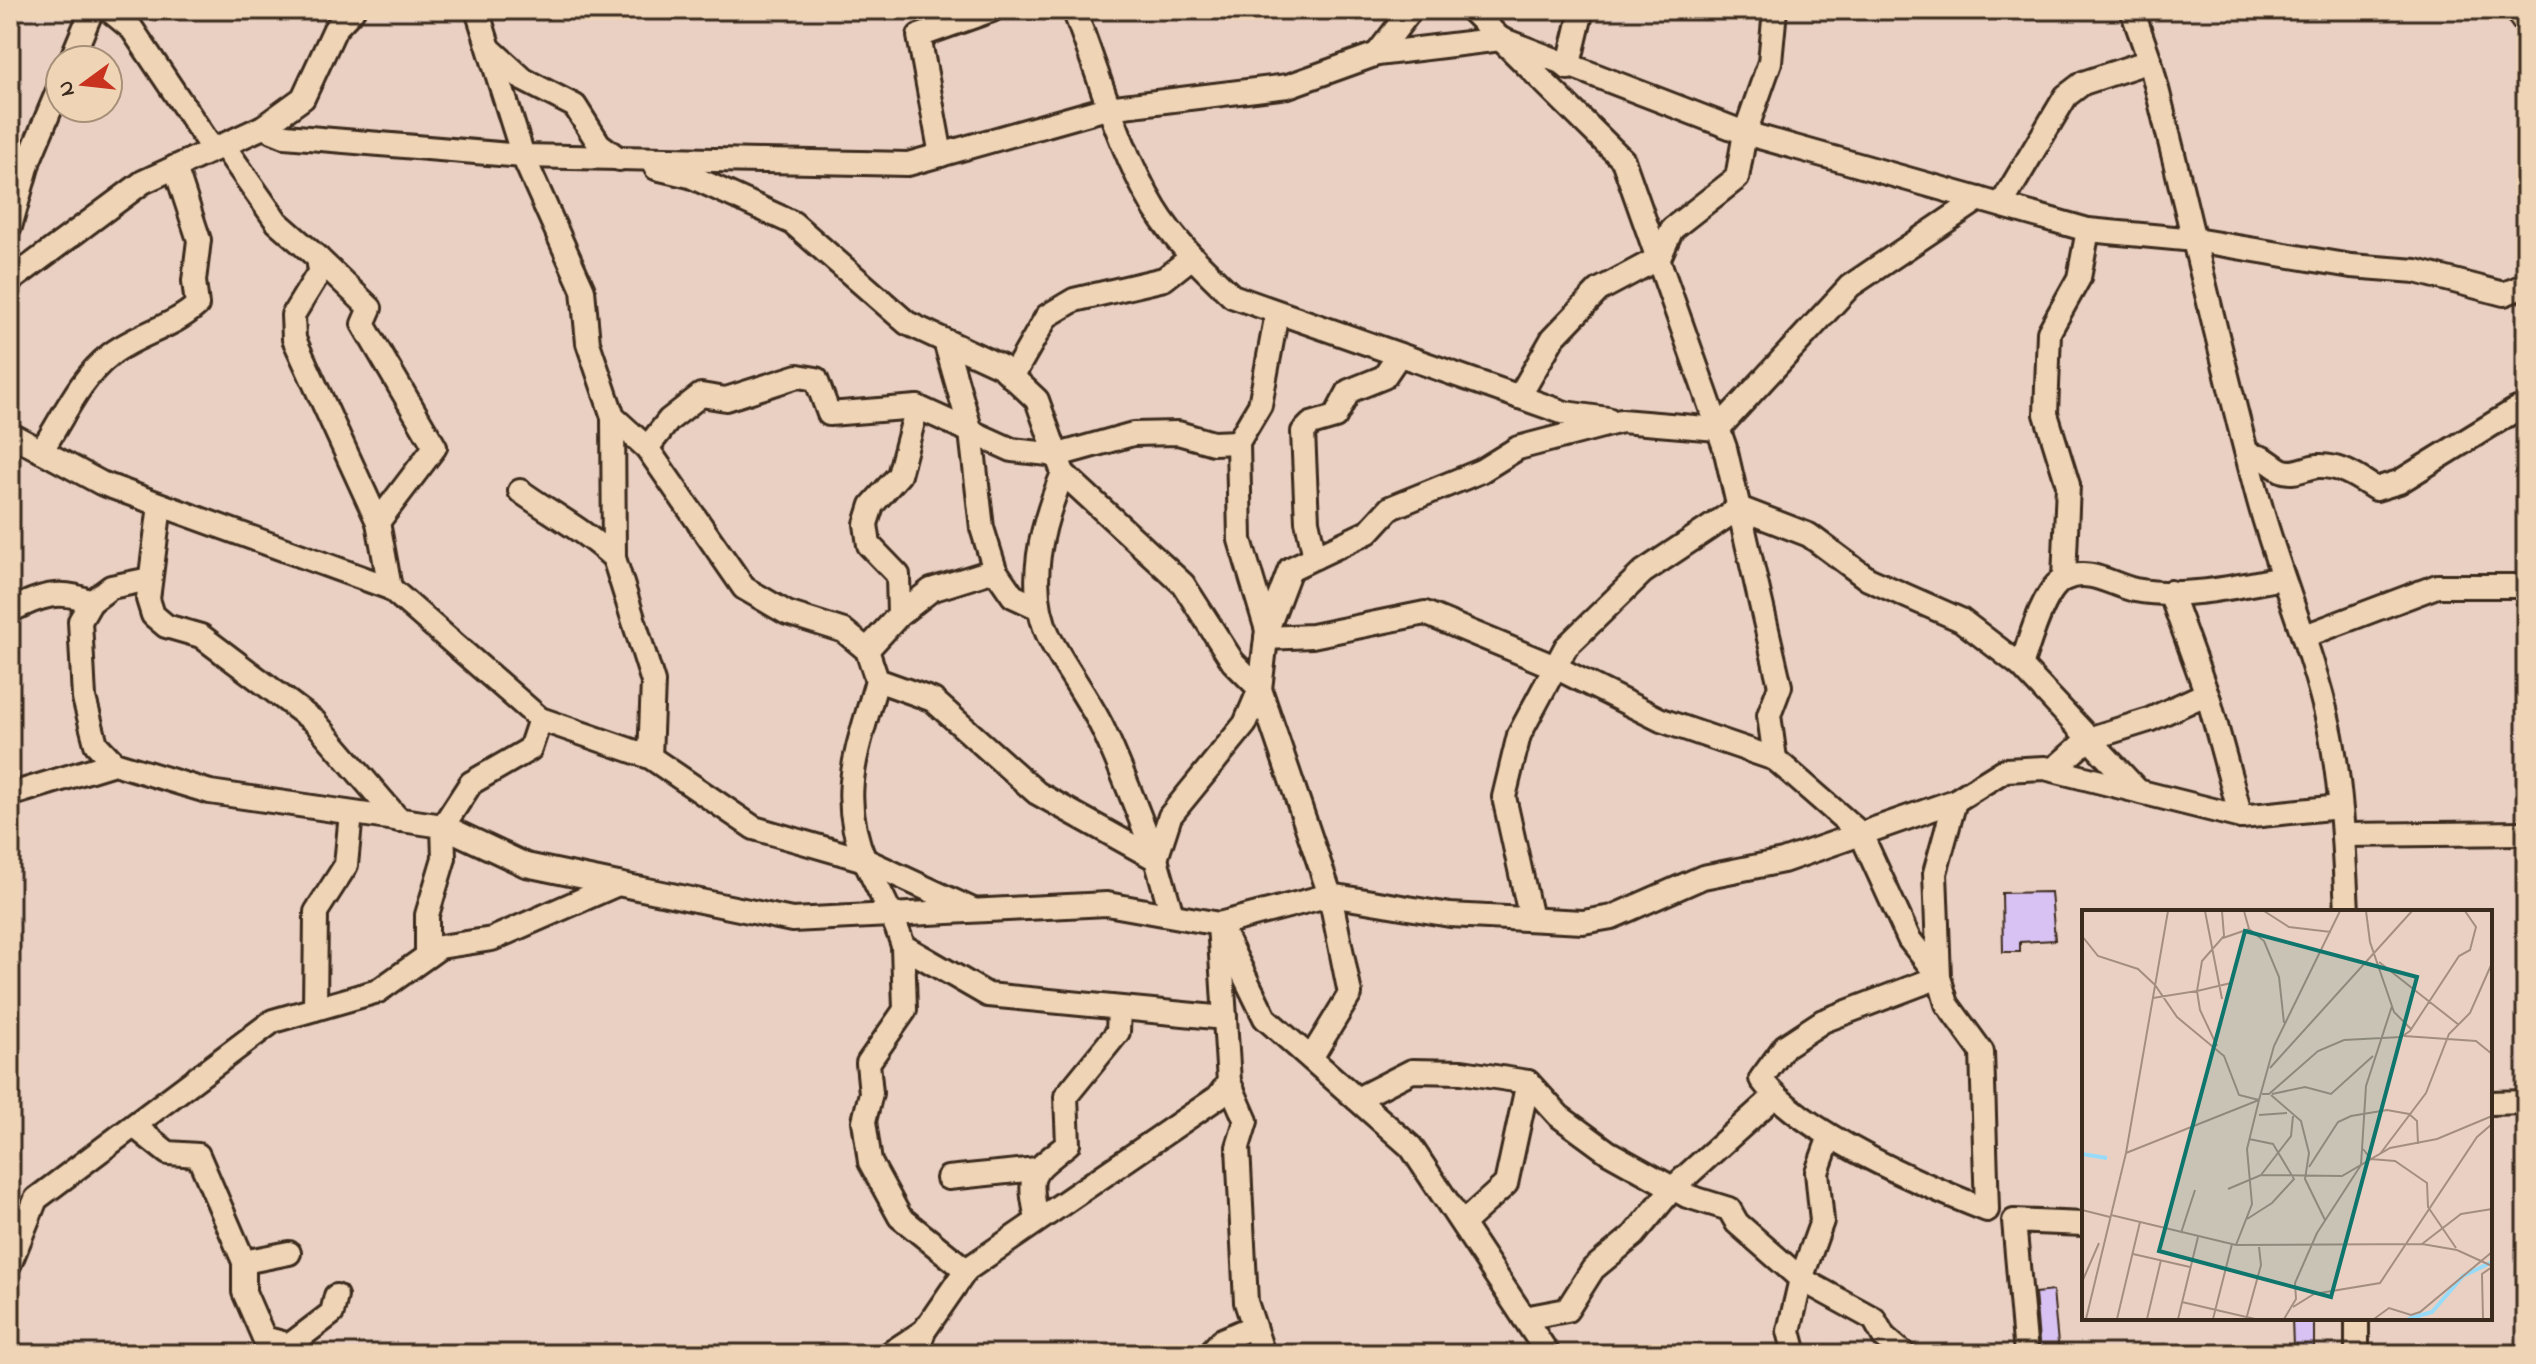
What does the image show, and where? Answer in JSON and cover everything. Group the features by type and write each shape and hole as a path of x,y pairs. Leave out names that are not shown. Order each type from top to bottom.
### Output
{"street":[{"path":"78,44 92,10"},
{"path":"109,10 132,29 277,222 370,308 363,324 435,447 378,522"},
{"path":"10,281 143,182 263,127 303,98 335,29 353,10"},
{"path":"477,10 523,156 583,290 588,343 613,417 614,558 653,682 650,757"},
{"path":"941,155 919,36 992,10"},
{"path":"1074,10 1107,108 1155,209 1192,257 1232,296 1565,413 1718,429"},
{"path":"1377,54 1411,10"},
{"path":"1471,10 1623,160 1718,429 1739,508 1780,686 1769,715 1775,759"},
{"path":"1568,68 1582,10"},
{"path":"1519,397 1553,338 1599,290 1659,258 1672,229 1737,178 1745,133 1770,62 1775,10"},
{"path":"2516,10 2526,24"},
{"path":"2137,13 2248,455 2282,578 2305,636 2329,727 2343,835 2347,910"},
{"path":"263,127 285,136 523,156 908,164 1107,108 1288,86 1377,54 1501,39 1568,68 1745,133 2088,230 2195,240 2351,266 2416,271 2504,294 2526,285"},
{"path":"489,48 524,80 575,106 599,144 616,158 690,176 793,223 907,323 1002,367 1037,400 1060,464 1183,584 1233,662 1260,689 1330,895 1350,994 1311,1058"},
{"path":"2001,205 2066,96 2083,83 2150,61"},
{"path":"10,227 29,160 44,124"},
{"path":"41,451 61,423 65,407 110,355 181,320 197,305 194,281 199,240 175,167"},
{"path":"1718,429 1850,286 1979,199"},
{"path":"2064,579 2068,485 2046,414 2049,332 2079,278 2088,230"},
{"path":"1012,377 1047,316 1074,300 1164,279 1192,257"},
{"path":"318,258 320,271 293,315 294,339 378,522 390,588"},
{"path":"1266,634 1240,540 1238,442 1260,405 1277,313"},
{"path":"945,341 971,432 982,528 995,570 1013,596 1039,608"},
{"path":"1315,557 1307,521 1303,432 1311,424 1335,417 1349,391 1384,377 1399,355"},
{"path":"647,448 669,420 701,395 726,399 798,376 816,379 829,414 917,407 1012,450 1060,464 1133,434 1178,433 1213,443 1238,442"},
{"path":"899,615 898,575 869,545 866,524 872,505 899,475 917,407"},
{"path":"2248,455 2268,458 2282,470 2298,472 2316,466 2342,468 2376,489 2399,482 2517,409 2526,409"},
{"path":"613,417 647,448 744,588 787,613 844,631 867,650 877,680 849,782 851,818 865,860 895,917 903,946 905,1010 868,1063 871,1093 864,1121 870,1162 900,1217 966,1270"},
{"path":"1156,859 1170,816 1245,724 1260,689 1266,634 1290,569 1368,532 1390,508 1481,471 1518,448 1621,421"},
{"path":"10,434 101,483 390,588 540,719 650,757 754,828 865,860 977,912"},
{"path":"1060,464 1036,579 1039,608 1049,637 1102,727 1156,859 1172,915"},
{"path":"520,491 566,525 583,529 614,558"},
{"path":"160,505 148,599 153,615 166,626 201,636 315,722 399,820"},
{"path":"1739,508 1809,535 1868,579 1961,620 2021,666 2138,791"},
{"path":"1531,919 1504,797 1519,735 1566,647 1643,572 1739,508"},
{"path":"867,650 899,615 931,590 995,570"},
{"path":"2021,666 2049,591 2064,579 2092,575 2135,590 2200,593 2282,578"},
{"path":"150,579 111,587 91,602 80,621 84,698 96,744 114,763 210,792 443,826 526,865 792,920 1107,904 1219,924 1330,895 1450,915 1583,922 1612,917 1703,877 1783,861 1955,801 2005,770 2053,770 2241,817 2340,807"},
{"path":"2305,636 2437,586 2526,586"},
{"path":"2170,592 2209,700 2241,817"},
{"path":"10,611 41,594 74,594 91,602"},
{"path":"1266,634 1312,636 1425,613 1555,667 1661,720 1775,759 1861,834 1909,939 1939,977"},
{"path":"877,680 933,700 1037,793 1156,859"},
{"path":"2053,770 2088,739 2149,720 2201,696 2209,700"},
{"path":"427,956 427,915 444,858 443,826 471,783 530,749 540,719"},
{"path":"10,790 19,792 114,763"},
{"path":"1939,977 1823,1021 1785,1046 1761,1079 1774,1097 1830,1136 1905,1173 1919,1184 1987,1210 1982,1052 1947,1004 1939,977 1935,873 1955,801"},
{"path":"315,1009 316,912 346,865 351,813"},
{"path":"2343,835 2526,833"},
{"path":"10,1263 36,1199 273,1021 378,991 440,947 492,939 618,884"},
{"path":"1219,924 1229,1082 1246,1121 1238,1147 1246,1302 1263,1354"},
{"path":"1219,924 1265,1018 1411,1147 1548,1354"},
{"path":"903,946 988,995 1225,1018"},
{"path":"1037,1219 1030,1185 1037,1169 1068,1144 1066,1096 1118,1032 1119,1008"},
{"path":"1357,1099 1412,1071 1462,1072 1528,1082 1559,1116 1608,1152 1673,1188 1729,1209 1737,1223 1801,1279 1874,1319 1884,1337 1904,1354"},
{"path":"916,1354 924,1331 966,1270 1218,1097 1229,1082"},
{"path":"1463,1223 1506,1184 1528,1082"},
{"path":"1524,1318 1567,1310 1593,1269 1634,1235 1673,1188 1774,1097"},
{"path":"2492,1103 2526,1102"},
{"path":"134,1126 168,1153 198,1155 244,1262 244,1292 264,1338 294,1349 332,1313 336,1296"},
{"path":"1795,1354 1789,1331 1801,1279 1822,1221 1817,1172 1830,1136"},
{"path":"948,1178 1037,1169"},
{"path":"2026,1354 2014,1221 2082,1224"},
{"path":"244,1262 289,1253"},
{"path":"2357,1320 2357,1354"},
{"path":"1209,1354 1222,1340 1252,1327"},
{"path":"889,1354 924,1331"}],"building":[{"path":"2051,892 2055,940 2020,942 2020,952 2003,952 2002,893"},
{"path":"2053,1291 2059,1354 2040,1354 2035,1293"},
{"path":"2292,1320 2314,1320 2314,1347 2293,1347"}]}
